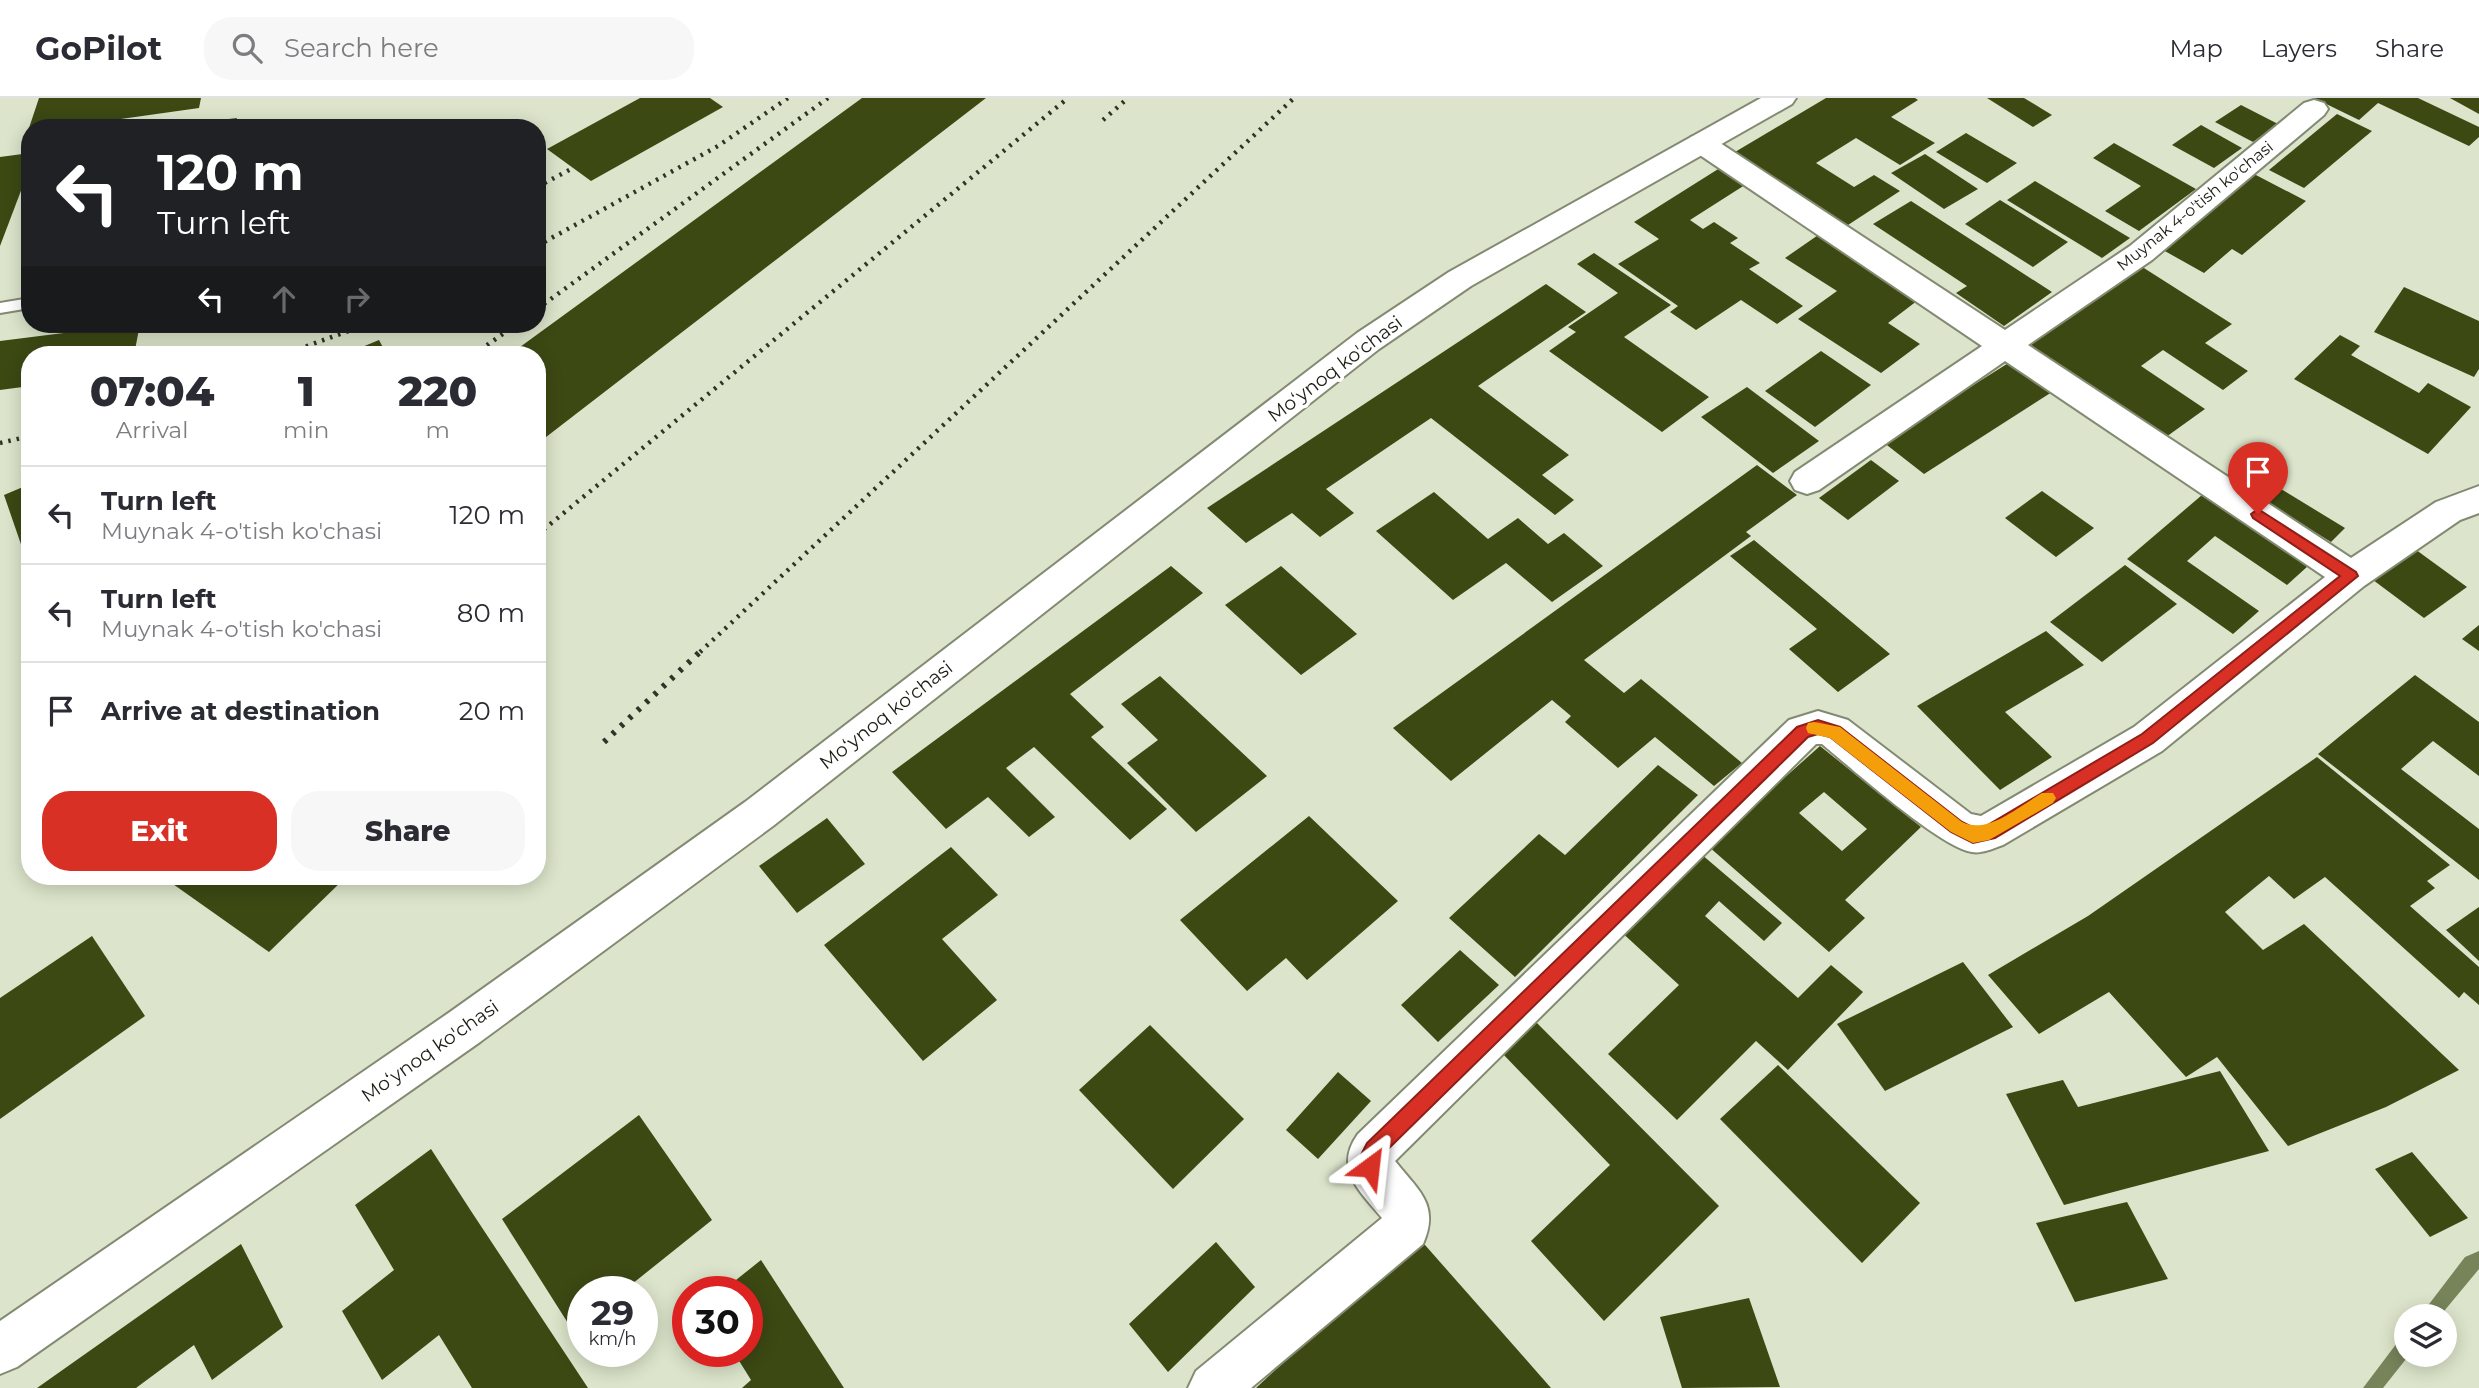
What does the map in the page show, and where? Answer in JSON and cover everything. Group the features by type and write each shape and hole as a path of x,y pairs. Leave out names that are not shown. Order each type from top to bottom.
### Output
{"street":[{"name":"Moʻynoq ko'chasi","path":"0,1350 465,1027 759,814 1368,341 1460,279 1782,98"},
{"name":"Muynak 4-o'tish ko'chasi","path":"1807,481 2140,253 2314,109"},
{"path":"1701,143 2351,576"},
{"path":"1213,1388 1407,1228 1408,1214 1370,1167 1369,1157 1374,1150 1803,732 1818,727 1834,732 1956,827 1973,835 1989,832 2148,739 2351,576 2448,511 2479,499"}],"lane":[{"path":"0,308 21,304"}],"building":[{"path":"39,98 201,98 199,108 121,119 32,119"},
{"path":"640,98 710,98 723,107 591,181 547,149"},
{"path":"862,98 986,98 546,437 546,346 521,346 539,333 546,333 546,328"},
{"path":"1826,98 1915,98 1918,100 1891,117 1935,143 1900,165 1856,138 1816,163 1854,187 1874,175 1900,191 1848,225 1735,152"},
{"path":"1987,98 2024,98 2052,115 2033,127"},
{"path":"2314,98 2418,98 2479,127 2479,137 2469,146 2378,103 2359,120"},
{"path":"2450,98 2479,98 2479,114"},
{"path":"2241,105 2278,124 2253,142 2215,122"},
{"path":"2337,114 2372,131 2304,188 2269,170"},
{"path":"2201,125 2242,148 2214,168 2172,145"},
{"path":"1966,133 2017,163 1987,183 1936,152"},
{"path":"2114,143 2196,189 2139,231 2105,211 2141,186 2093,158"},
{"path":"21,154 21,191 0,246 0,157"},
{"path":"1925,154 1978,189 1944,209 1891,173"},
{"path":"1723,166 1748,183 1690,220 1703,229 1714,222 1738,238 1730,243 1760,263 1749,269 1803,306 1777,324 1741,300 1696,330 1670,312 1678,306 1618,264 1659,239 1634,222"},
{"path":"2254,174 2306,201 2242,255 2232,249 2204,273 2163,250"},
{"path":"2035,181 2130,238 2102,258 2007,200"},
{"path":"2000,200 2068,242 2033,267 1965,224"},
{"path":"1911,201 2052,292 2004,326 1956,293 1967,286 1873,224"},
{"path":"1824,231 1926,294 1888,323 1920,344 1881,373 1798,319 1837,291 1785,258"},
{"path":"1594,253 1671,305 1624,337 1709,397 1662,432 1549,351 1576,332 1568,327 1618,293 1577,264"},
{"path":"2136,263 2232,324 2205,343 2248,371 2223,390 2163,350 2141,366 2205,409 2166,437 2022,340"},
{"path":"1546,284 1586,312 1478,386 1569,455 1542,475 1574,500 1555,515 1431,418 1326,489 1354,513 1320,537 1292,513 1246,543 1207,508"},
{"path":"2404,287 2479,321 2479,369 2474,377 2374,332"},
{"path":"64,333 138,333 136,346 21,346 21,387 0,390 0,341"},
{"path":"2340,335 2360,346 2351,355 2419,393 2428,383 2471,407 2428,454 2294,379"},
{"path":"379,340 382,346 365,346"},
{"path":"1821,351 1871,385 1815,427 1765,391"},
{"path":"2010,362 2052,392 1924,474 1883,442"},
{"path":"1747,387 1819,441 1773,473 1701,417"},
{"path":"1871,460 1899,481 1848,520 1819,498"},
{"path":"2240,464 2345,528 2331,542 2225,477"},
{"path":"1757,465 1797,495 1746,532 1751,536 1584,660 1624,693 1641,679 1742,763 1714,786 1655,737 1618,768 1565,722 1571,716 1552,700 1451,781 1393,728"},
{"path":"21,488 21,544 4,495"},
{"path":"2042,491 2094,528 2056,557 2005,518"},
{"path":"1434,492 1488,539 1518,518 1548,544 1564,533 1603,566 1552,602 1506,563 1453,600 1376,531"},
{"path":"2202,495 2308,566 2287,585 2215,536 2187,561 2259,611 2233,634 2127,559"},
{"path":"1754,540 1890,654 1838,692 1789,649 1817,629 1730,556"},
{"path":"2408,544 2467,587 2424,618 2365,574"},
{"path":"2125,565 2177,604 2102,662 2050,622"},
{"path":"1171,566 1203,593 1070,694 1104,727 1091,737 1167,809 1130,840 1034,747 1006,768 1055,817 1029,837 988,797 946,829 892,772"},
{"path":"1281,566 1357,634 1301,675 1225,605"},
{"path":"2479,625 2479,651 2462,639"},
{"path":"2046,631 2084,665 2005,712 2052,757 2000,790 1917,706"},
{"path":"2415,675 2479,722 2479,776 2433,741 2401,769 2479,829 2479,880 2318,754"},
{"path":"1160,676 1267,776 1196,832 1127,763 1158,740 1121,704"},
{"path":"1820,746 1921,827 1845,900 1865,918 1829,952 1708,846","holes":["1824,792 1867,829 1842,851 1799,813"]},
{"path":"2317,757 2450,865 2427,881 2435,888 2410,906 2479,967 2479,1005 2464,992 2459,998 2325,877 2294,899 2269,876 2225,912 2263,950 2304,924 2459,1070 2386,1107 2288,1146 2217,1057 2186,1077 2109,992 2039,1034 1988,975 2088,916"},
{"path":"1658,765 1698,795 1515,977 1449,918 1539,834 1565,855"},
{"path":"1309,816 1398,901 1307,980 1286,958 1247,991 1180,920"},
{"path":"827,818 865,864 797,913 759,866"},
{"path":"951,847 998,895 942,939 997,1000 923,1061 824,945"},
{"path":"1701,854 1782,923 1764,941 1719,901 1705,916 1798,998 1831,965 1863,992 1788,1070 1756,1041 1677,1120 1608,1054 1679,985 1618,929"},
{"path":"174,885 338,885 269,952"},
{"path":"2479,907 2479,961 2446,930"},
{"path":"92,936 145,1016 0,1119 0,998"},
{"path":"1460,950 1499,985 1438,1042 1401,1005"},
{"path":"1963,962 2013,1027 1885,1091 1837,1024"},
{"path":"1535,1021 1719,1206 1604,1321 1531,1241 1610,1165 1501,1052"},
{"path":"1150,1025 1244,1119 1173,1189 1079,1090"},
{"path":"1778,1065 1920,1203 1862,1263 1720,1119"},
{"path":"2220,1071 2269,1151 2064,1205 2006,1094 2063,1080 2078,1107"},
{"path":"1338,1072 1371,1101 1318,1159 1286,1130"},
{"path":"639,1115 712,1220 642,1276 567,1276 567,1322 502,1219"},
{"path":"431,1149 567,1356 567,1367 574,1367 588,1388 472,1388 439,1335 382,1380 342,1311 394,1270 355,1205"},
{"path":"2412,1152 2468,1218 2430,1237 2375,1169"},
{"path":"2127,1202 2168,1279 2075,1302 2036,1223"},
{"path":"1418,1237 1551,1388 1256,1388"},
{"path":"1216,1242 1255,1287 1168,1372 1129,1324"},
{"path":"241,1244 283,1327 212,1380 194,1345 136,1388 37,1388"},
{"path":"761,1260 844,1388 742,1388 751,1380 743,1367 763,1367 763,1276 741,1276"},
{"path":"1749,1298 1780,1387 1682,1388 1660,1317"}],"waterway":[{"path":"2439,1304 2471,1263 2479,1260"},
{"path":"2372,1388 2394,1360"}],"railway":[{"path":"546,241 718,146 788,98"},
{"path":"546,302 828,98"},
{"path":"546,528 1068,98"},
{"path":"1103,120 1128,98"},
{"path":"700,652 1294,98"},
{"path":"546,182 573,168"},
{"path":"307,346 343,333"},
{"path":"486,346 504,333"},
{"path":"0,443 21,438"},
{"path":"604,742 702,650"}],"slow traffic":[{"path":"1814,728 1834,732 1956,827 1973,835 1989,832 2048,798"}],"route":[{"path":"1370,1167 1369,1157 1374,1150 1803,732 1818,727 1834,732 1956,827 1973,835 1989,832 2148,739 2351,576 2258,514"}]}
